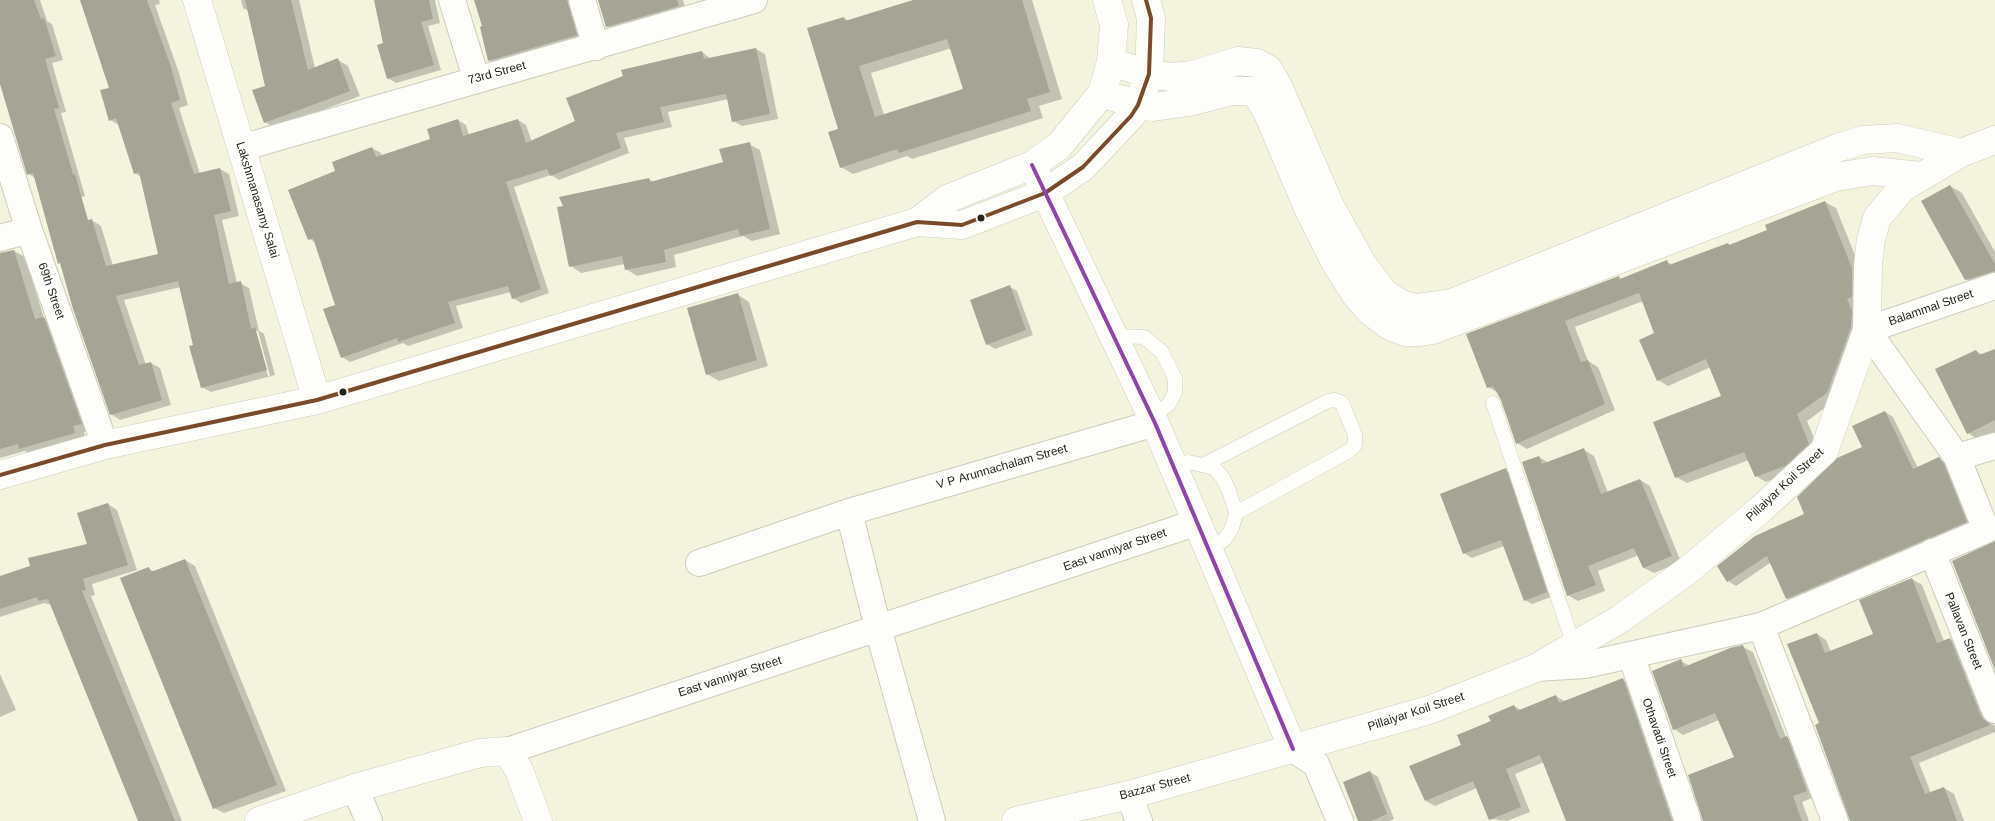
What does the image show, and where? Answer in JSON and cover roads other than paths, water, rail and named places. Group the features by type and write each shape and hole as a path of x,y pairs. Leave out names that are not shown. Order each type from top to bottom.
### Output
{"street":[{"name":"Lakshmanasamy Salai","path":"197,0 317,400"},
{"path":"452,0 476,78"},
{"path":"582,0 596,47"},
{"name":"73rd Street","path":"241,148 476,78 596,47 700,7 754,0"},
{"path":"917,222 947,199 1032,165 1059,146 1102,92 1111,62 1114,24 1107,0"},
{"path":"0,475 105,445 317,400 917,222 962,225 1045,193 1083,166 1131,116 1138,105 1148,74 1151,18 1146,0"},
{"path":"1111,62 1148,74 1172,77 1192,75 1238,61 1258,63 1268,69 1278,86 1330,206 1363,265 1384,293 1403,305 1416,308 1452,303 1840,147 1863,140 1897,138 1961,153"},
{"path":"1102,92 1138,105 1153,107 1189,102 1232,91 1251,91 1258,97 1267,111 1309,210 1356,295 1371,312 1390,326 1405,332 1433,330 1836,177 1872,172 1921,176"},
{"name":"69th Street","path":"0,136 29,230 105,445"},
{"name":"Pillaiyar Koil Street","path":"1294,749 1429,710 1536,668 1620,619 1687,571 1824,451 1868,330 1868,265 1871,239 1877,218 1902,188 1961,153 1995,140"},
{"path":"1032,165 1174,464 1294,749 1316,764 1340,821"},
{"path":"0,238 29,230"},
{"name":"Balammal Street","path":"1868,330 1995,286"},
{"path":"1868,330 1957,457 1991,529"},
{"name":"V P Arunnachalam Street","path":"699,562 849,512 1153,418"},
{"path":"1957,457 1995,446"},
{"path":"849,512 878,628 932,821"},
{"name":"East vanniyar Street","path":"259,821 355,788 480,753 507,751 1198,522"},
{"name":"Pillaiyar Koil Street","path":"1536,668 1585,665 1761,626 1932,552 1991,529"},
{"name":"Pallavan Street","path":"1932,552 1995,710"},
{"path":"1761,626 1835,821"},
{"name":"Othavadi Street","path":"1630,655 1688,821"},
{"name":"Bazzar Street","path":"1016,821 1129,795 1294,749"},
{"path":"507,751 519,770 538,821"},
{"path":"355,788 368,821"},
{"path":"1129,795 1139,821"}],"lane":[{"path":"1114,336 1144,337 1162,352 1170,368 1175,379 1175,392 1169,404 1153,418"},
{"path":"1204,465 1328,401 1336,400 1342,403 1355,435 1355,445 1349,451 1236,513"},
{"path":"1493,403 1574,646"},
{"path":"1174,464 1188,462 1204,465 1214,468 1223,478 1236,513 1232,528 1225,539 1210,549"}]}
